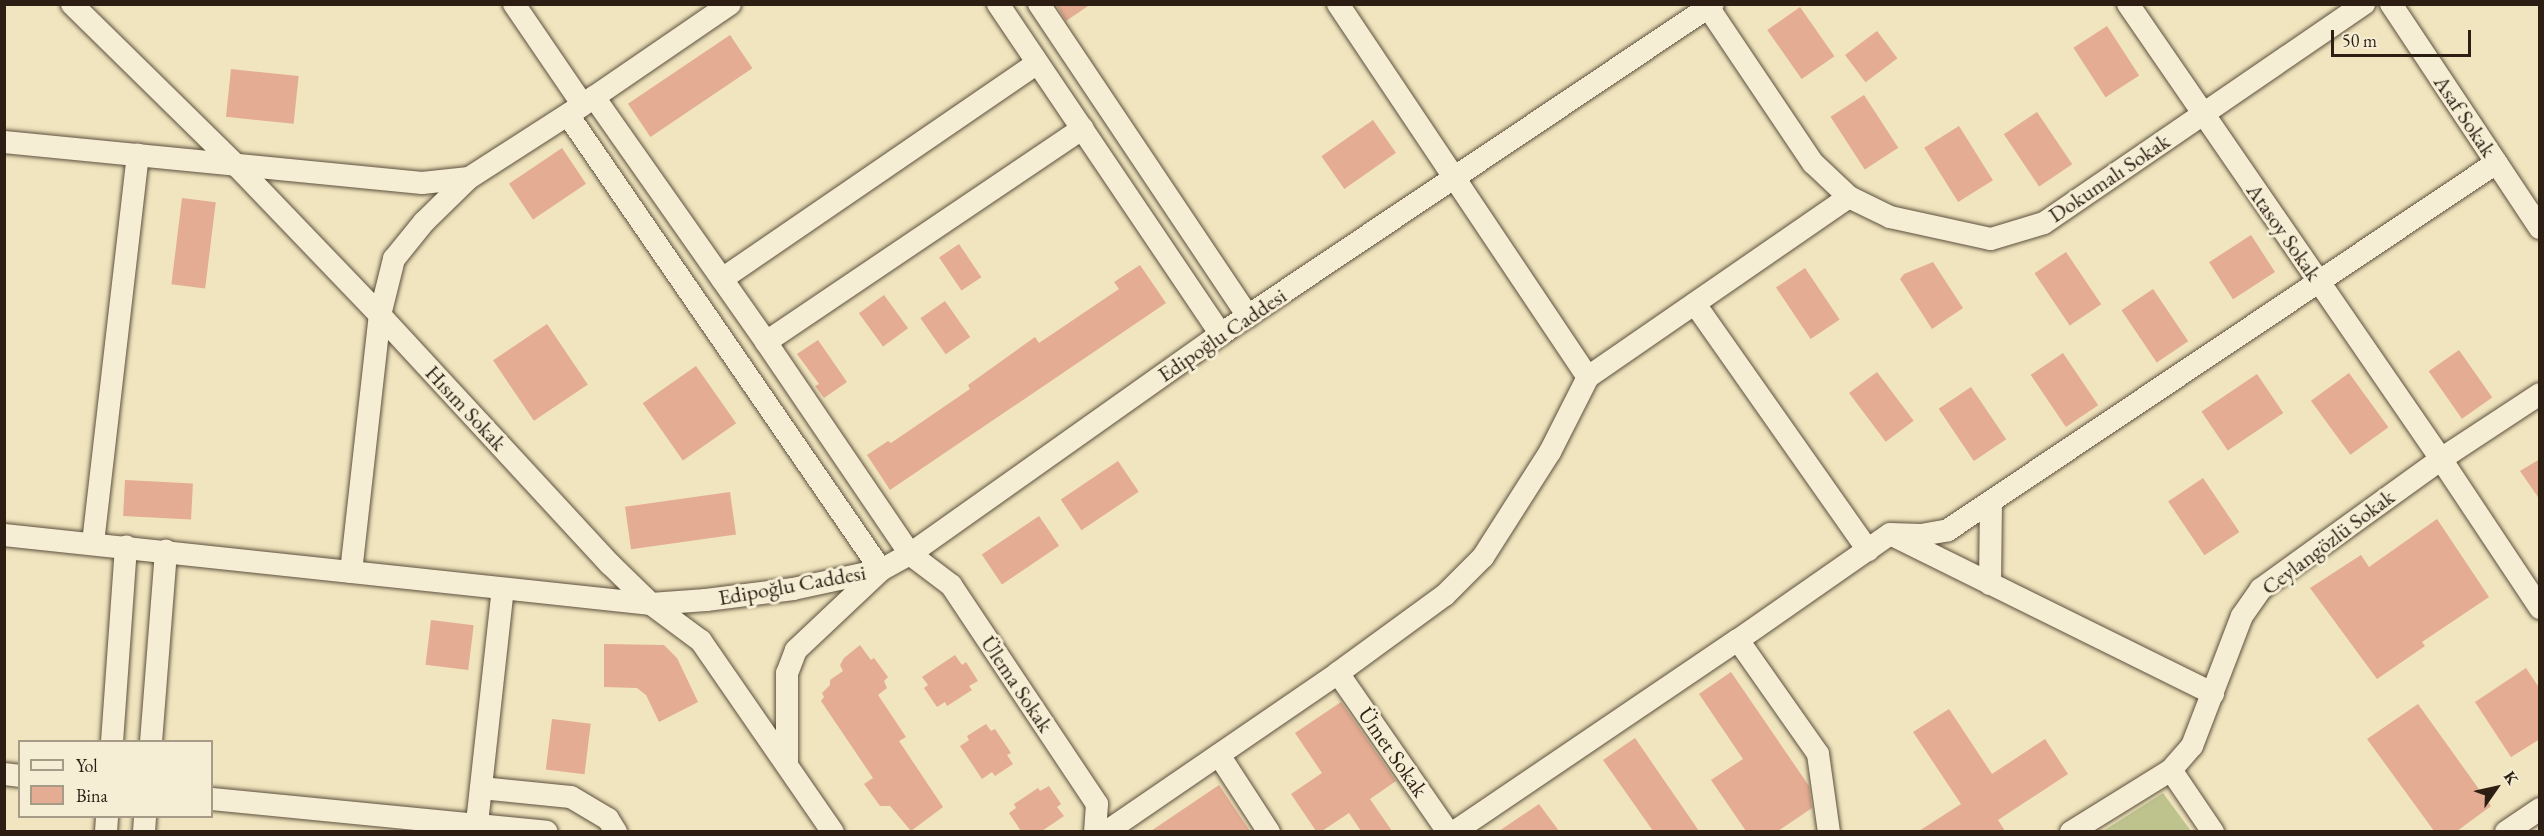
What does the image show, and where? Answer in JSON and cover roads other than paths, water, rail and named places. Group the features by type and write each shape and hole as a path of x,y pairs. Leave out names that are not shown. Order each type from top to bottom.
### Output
{"street":[{"name":"Hısım Sokak","path":"72,4 237,166 380,315 610,564 651,604 701,641 833,831"},
{"path":"514,4 881,570 796,650 787,673 787,762"},
{"path":"351,572 380,315 394,259 424,222 469,178 582,106 730,4"},
{"path":"998,4 1221,334"},
{"path":"1039,4 1248,316"},
{"path":"1338,4 1587,377"},
{"name":"Atasoy Sokak","path":"2128,4 2441,459 2540,608"},
{"name":"Dokumalı Sokak","path":"1709,6 1813,163 1850,198 1890,218 1992,239 2044,223 2364,4"},
{"name":"Asaf Sokak","path":"2391,4 2540,228"},
{"name":"Edipoğlu Caddesi","path":"4,535 651,604 793,589 881,570 910,554 1221,334 1709,6"},
{"path":"722,279 1037,63"},
{"name":"Ülema Sokak","path":"582,106 722,279 910,554 951,585 958,594 1097,804 1095,831"},
{"path":"766,342 1083,128"},
{"path":"4,142 422,183 469,178"},
{"path":"93,543 138,155"},
{"path":"1454,831 1738,640 1890,534 1921,534 1948,530 2496,163"},
{"path":"1106,831 1338,673 1445,595 1483,557 1550,452 1587,377 1850,198"},
{"path":"1695,304 1868,550"},
{"name":"Ceylangözlü Sokak","path":"2071,831 2171,770 2192,746 2242,616 2261,589 2441,459 2540,394"},
{"path":"1990,502 1990,584"},
{"path":"1890,534 2213,694"},
{"path":"112,740 126,547"},
{"path":"151,740 166,551"},
{"path":"477,827 503,589"},
{"path":"1738,640 1818,754 1824,829"},
{"name":"Ümet Sokak","path":"1338,673 1448,831"},
{"path":"1219,755 1269,831"},
{"path":"2171,770 2213,831"},
{"path":"481,788 571,797 608,819 616,831"},
{"path":"213,799 477,827 546,831"},
{"path":"2506,831 2540,809"}]}
